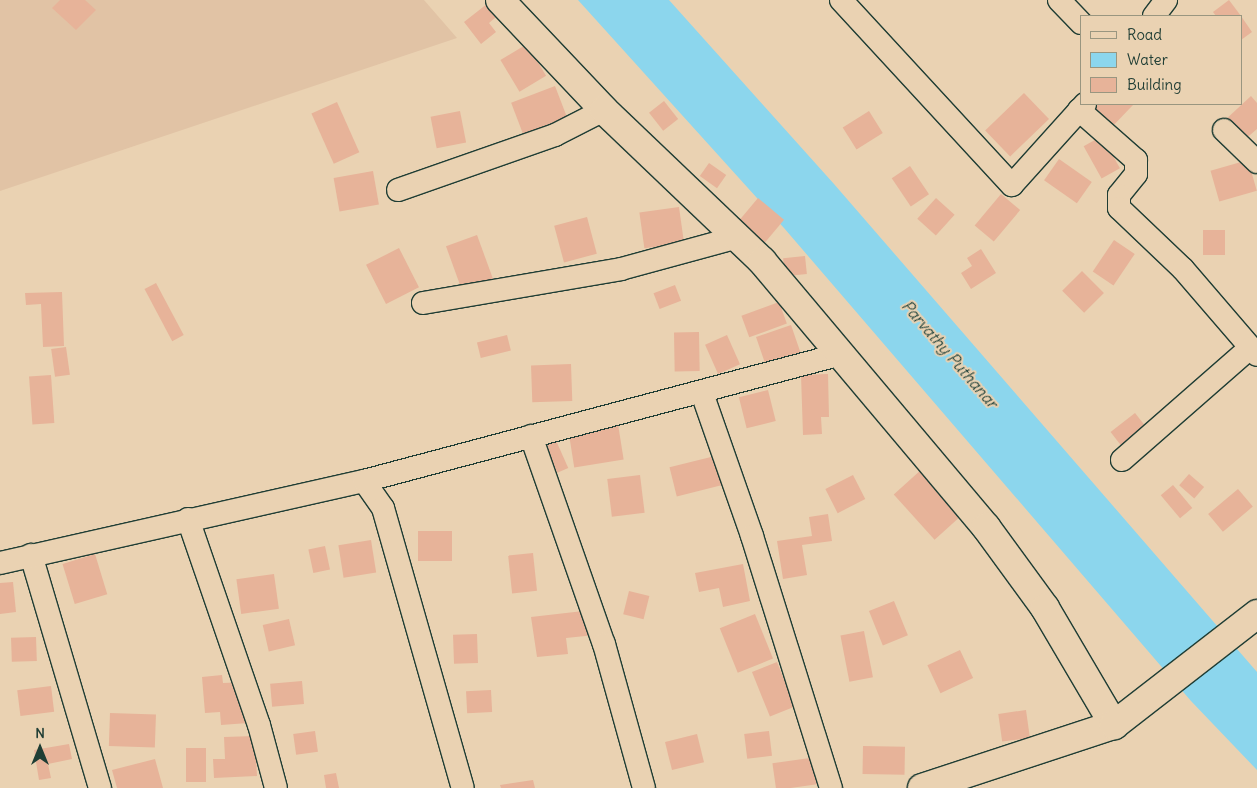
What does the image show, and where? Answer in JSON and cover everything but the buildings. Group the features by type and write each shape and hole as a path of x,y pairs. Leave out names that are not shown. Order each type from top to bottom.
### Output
{"street":[{"path":"500,0 604,110 738,237 840,354 986,527 1045,608 1114,725"},
{"path":"841,0 1012,185 1082,107 1136,160 1136,174 1119,195 1119,208 1182,269 1254,352 1122,460"},
{"path":"1059,0 1080,22"},
{"path":"1155,15 1166,0"},
{"path":"398,190 555,135 604,110"},
{"path":"1224,130 1257,162"},
{"path":"423,303 622,269 738,237"},
{"path":"0,563 188,519 364,481 840,354"},
{"path":"702,392 752,536 831,788"},
{"path":"531,436 604,644 644,788"},
{"path":"364,481 383,508 463,788"},
{"path":"188,519 259,725 276,788"},
{"path":"31,555 100,788"},
{"path":"922,788 1114,725 1168,688 1250,619"}],"shaded area":[{"path":"0,0 424,0 457,38 0,191"}],"water":[{"name":"Parvathy Puthanar","path":"578,0 669,0 834,184 1257,672 1257,770 1191,701 784,228"}]}
